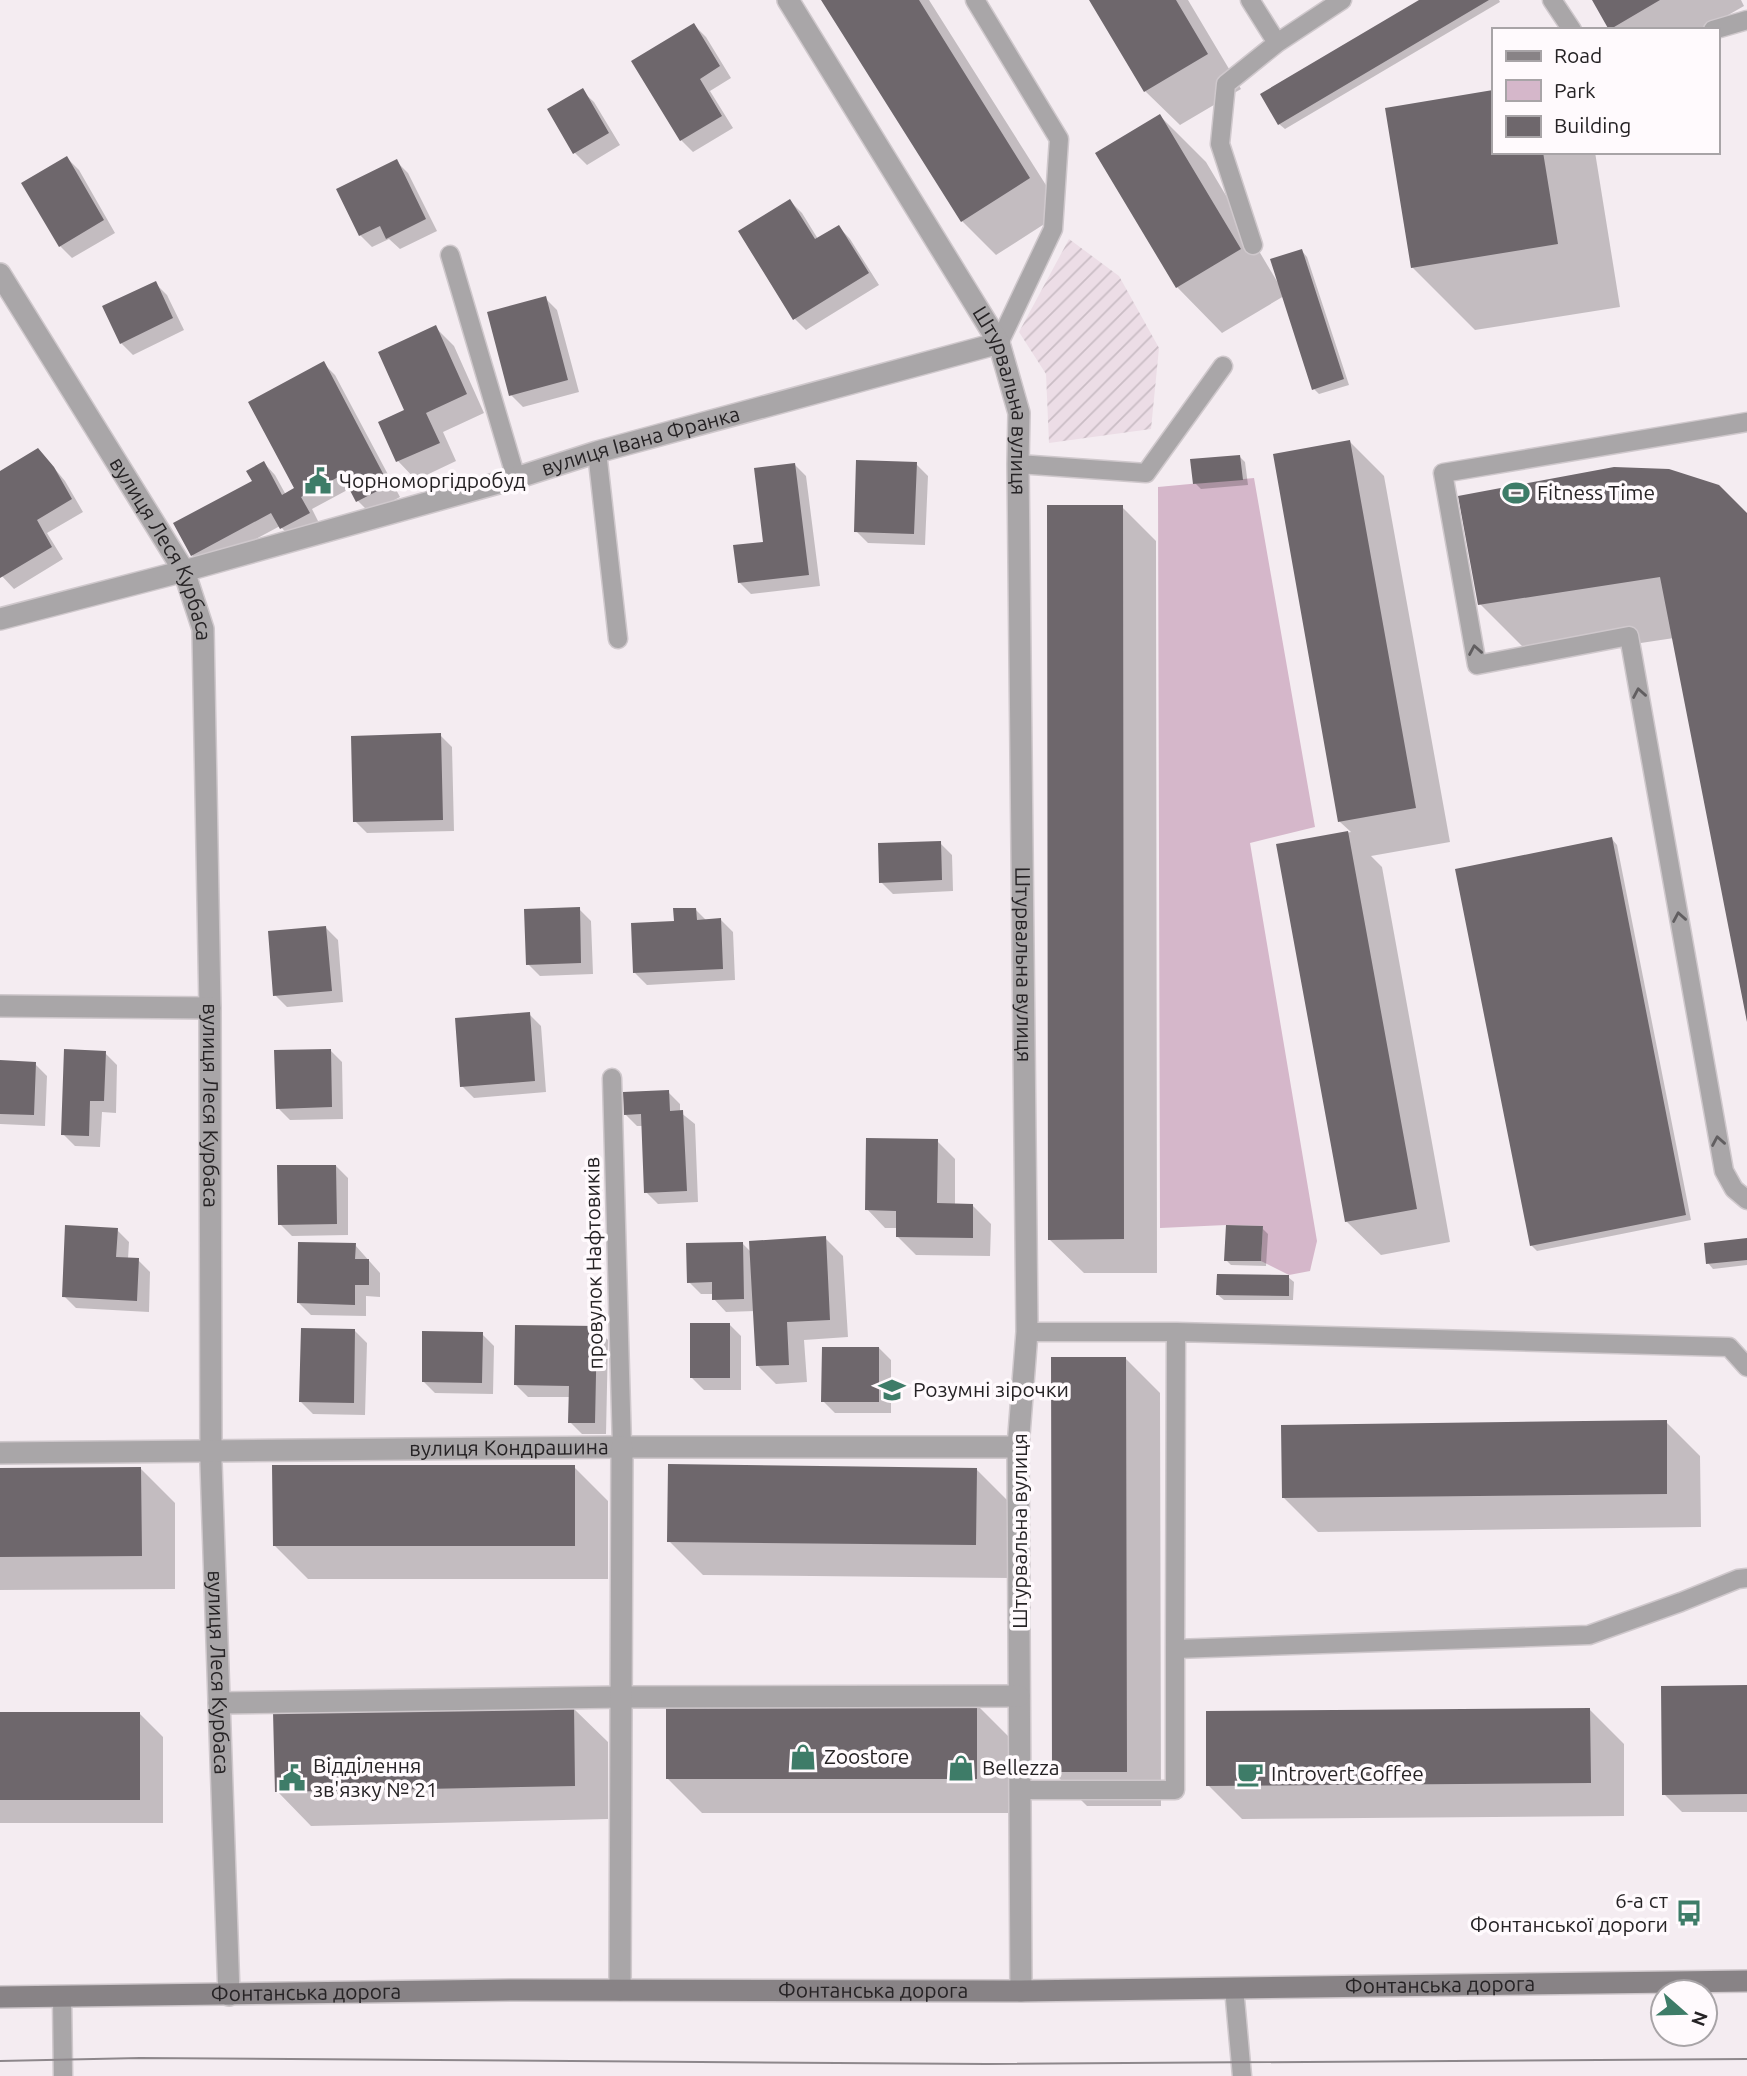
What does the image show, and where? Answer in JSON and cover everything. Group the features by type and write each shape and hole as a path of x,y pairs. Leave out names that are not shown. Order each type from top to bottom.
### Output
{"main road":[{"name":"Фонтанська дорога","path":"0,1997 620,1990 1021,1991 1747,1981"}],"street":[{"name":"Штурвальна вулиця","path":"788,0 999,343 1019,414 1027,1332 1018,1447 1021,1991"},
{"name":"вулиця Леся Курбаса","path":"0,274 184,571 203,629 211,1008 211,1452 229,1995"},
{"name":"вулиця Івана Франка","path":"0,619 184,571 516,478 597,452 999,343"},
{"path":"0,1006 211,1008"},
{"path":"620,1990 622,1447"},
{"name":"вулиця Кондрашина","path":"0,1454 622,1447 1018,1447"},
{"path":"219,1703 621,1697 1019,1696"}],"lane":[{"path":"975,0 1059,139 1053,229 999,343"},
{"path":"1251,0 1277,43"},
{"path":"1253,245 1220,144 1226,84 1277,43 1342,0"},
{"path":"1552,0 1571,28"},
{"path":"1719,28 1747,20"},
{"path":"450,255 516,478"},
{"path":"1018,464 1146,473 1223,366"},
{"path":"1747,422 1443,473 1477,665 1629,636 1724,1171 1734,1189 1747,1200"},
{"path":"597,452 618,639"},
{"name":"провулок Нафтовиків","path":"612,1078 622,1447"},
{"path":"1027,1332 1176,1332 1729,1347 1747,1367"},
{"path":"1020,1790 1175,1790 1176,1332"},
{"path":"1175,1649 1589,1635 1738,1579 1747,1578"},
{"path":"1234,1988 1242,2076"},
{"path":"62,1997 63,2076"}],"shaded area":[{"path":"1069,239 1119,276 1159,348 1151,429 1049,443 1046,374 1019,332"}],"green space":[{"path":"1254,478 1315,827 1250,843 1317,1241 1310,1271 1289,1275 1261,1261 1263,1226 1160,1228 1158,487"}],"building":[{"path":"821,0 919,0 1030,178 961,222"},
{"path":"1089,0 1176,0 1208,54 1144,92"},
{"path":"1419,0 1489,0 1278,125 1260,94"},
{"path":"1592,0 1660,0 1612,28 1608,28"},
{"path":"694,23 720,66 700,79 722,116 680,141 631,61"},
{"path":"583,88 609,133 573,154 547,109"},
{"path":"1492,90 1492,154 1543,154 1558,244 1411,268 1385,108"},
{"path":"1160,114 1241,249 1176,288 1095,153"},
{"path":"67,156 104,220 59,247 21,183"},
{"path":"397,159 426,219 386,239 380,226 359,236 336,189"},
{"path":"790,199 815,239 839,225 869,273 793,320 738,231"},
{"path":"1302,249 1344,379 1312,390 1270,259"},
{"path":"156,281 173,318 120,344 102,306"},
{"path":"546,296 568,380 509,396 487,312"},
{"path":"436,325 467,394 426,413 440,443 396,462 378,422 404,410 378,352"},
{"path":"324,361 389,485 356,502 342,475 301,497 310,513 280,529 271,513 191,556 173,523 252,481 246,471 264,461 282,495 294,488 248,402"},
{"path":"1350,440 1416,808 1338,822 1273,454"},
{"path":"38,448 54,467 72,499 37,520 52,547 0,578 0,471"},
{"path":"1240,455 1243,480 1193,484 1190,459"},
{"path":"856,460 917,462 914,534 854,532"},
{"path":"795,463 809,575 738,583 733,545 763,542 754,468"},
{"path":"1614,467 1669,469 1719,485 1747,513 1747,1022 1660,577 1478,605 1458,496"},
{"path":"1047,505 1123,505 1124,1239 1048,1240"},
{"path":"441,733 443,820 353,822 351,736"},
{"path":"1348,831 1417,1209 1345,1222 1276,844"},
{"path":"1612,837 1686,1215 1530,1246 1455,869"},
{"path":"941,841 942,880 879,883 878,843"},
{"path":"580,907 581,963 526,965 524,909"},
{"path":"673,908 696,908 697,920 721,918 723,969 633,973 631,923 674,921"},
{"path":"326,926 332,991 273,996 268,931"},
{"path":"530,1012 535,1081 460,1087 455,1018"},
{"path":"64,1049 106,1051 104,1101 90,1101 89,1136 61,1135"},
{"path":"331,1049 332,1107 276,1109 274,1050"},
{"path":"0,1060 36,1062 34,1115 0,1114"},
{"path":"669,1090 670,1111 683,1110 687,1191 644,1193 641,1114 624,1115 623,1092"},
{"path":"866,1138 938,1139 937,1203 973,1204 973,1238 896,1237 896,1211 865,1210"},
{"path":"277,1165 336,1165 337,1224 278,1225"},
{"path":"65,1225 118,1228 116,1257 139,1258 137,1301 62,1297"},
{"path":"1226,1225 1263,1226 1261,1261 1224,1261"},
{"path":"826,1236 830,1320 787,1322 789,1365 756,1366 749,1241"},
{"path":"1747,1238 1747,1260 1706,1264 1704,1243"},
{"path":"298,1242 356,1243 355,1259 369,1259 369,1285 355,1285 355,1305 297,1303"},
{"path":"743,1242 744,1299 712,1300 712,1282 687,1283 686,1243"},
{"path":"1217,1274 1289,1275 1289,1296 1216,1295"},
{"path":"690,1323 730,1323 730,1378 690,1378"},
{"path":"515,1325 597,1326 595,1423 568,1423 569,1386 514,1385"},
{"path":"301,1328 355,1329 354,1403 299,1402"},
{"path":"422,1331 483,1332 482,1383 422,1382"},
{"path":"822,1347 879,1347 879,1402 821,1402"},
{"path":"1051,1357 1126,1357 1127,1772 1052,1772"},
{"path":"1667,1420 1667,1494 1282,1498 1281,1425"},
{"path":"668,1464 977,1468 976,1545 667,1542"},
{"path":"272,1465 575,1465 575,1546 273,1546"},
{"path":"141,1467 142,1556 0,1557 0,1468"},
{"path":"1747,1685 1747,1794 1662,1795 1661,1686"},
{"path":"666,1702 977,1702 977,1779 666,1779"},
{"path":"574,1706 575,1786 275,1792 273,1712"},
{"path":"1590,1708 1591,1783 1206,1786 1206,1711"},
{"path":"0,1712 140,1712 140,1800 0,1800"}],"tram line":[{"path":"0,2061 140,2058 986,2064 1747,2059"}],"place":[{"name":"Чорноморгідробуд","path":"318,481"},
{"name":"Fitness Time","path":"1516,493"},
{"name":"Розумні зірочки","path":"892,1390"},
{"name":"Zoostore","path":"803,1757"},
{"name":"Bellezza","path":"961,1768"},
{"name":"Introvert Coffee","path":"1250,1774"},
{"name":"Відділення зв'язку № 21","path":"292,1778"},
{"name":"6-а ст Фонтанської дороги","path":"1689,1913"}]}
